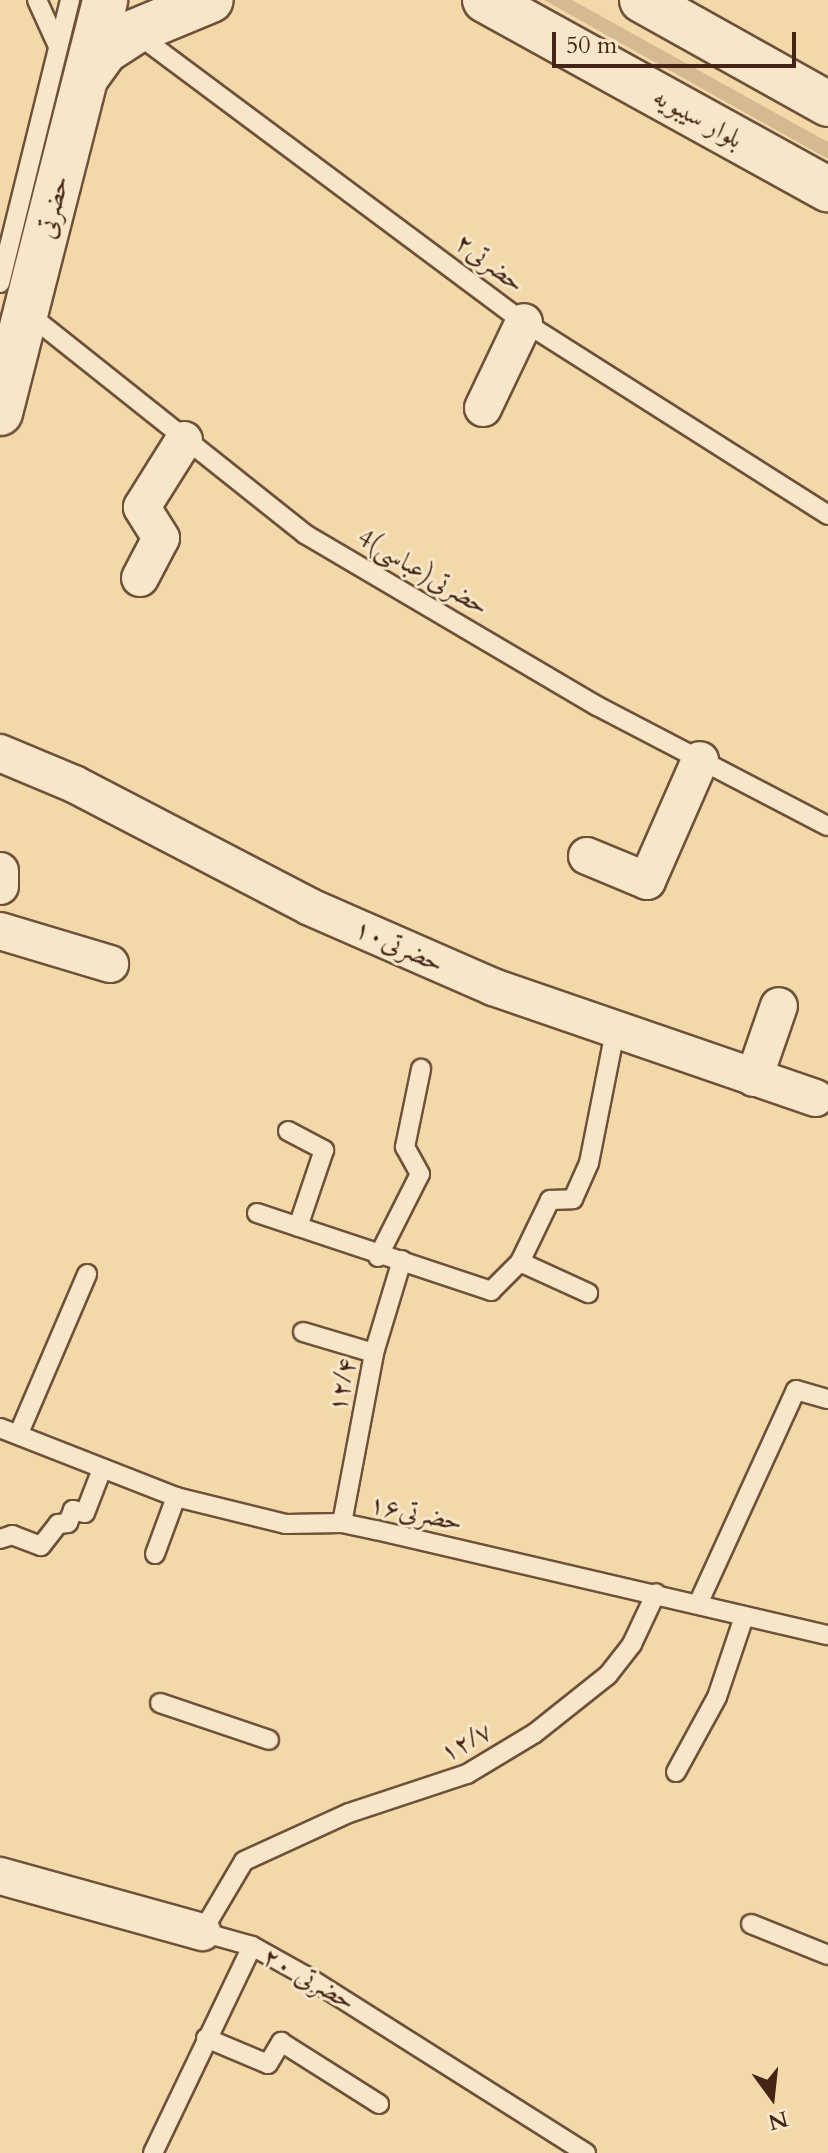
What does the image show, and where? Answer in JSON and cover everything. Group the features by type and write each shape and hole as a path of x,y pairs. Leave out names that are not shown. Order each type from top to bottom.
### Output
{"main road":[{"name":"حضرتی","path":"0,413 11,318 72,62 105,0"},
{"path":"72,62 105,51 134,32 211,0"},
{"name":"بلوار سیبویه","path":"485,0 828,189"},
{"path":"642,0 828,104"}],"street":[{"path":"483,408 524,322"},
{"path":"140,578 161,538 142,507 184,440"},
{"name":"حضرتی۱۰","path":"0,753 74,784 310,907 493,987 615,1032 815,1098"},
{"path":"587,856 647,881 700,760"},
{"path":"0,871 0,886"},
{"path":"0,931 110,964"},
{"path":"754,1078 779,1006"},
{"name":"حضرتی ۲۰","path":"0,1876 202,1932"}],"lane":[{"path":"37,0 72,62"},
{"name":"حضرتی","path":"70,0 72,62"},
{"name":"حضرتی۲","path":"134,32 524,322 828,515"},
{"name":"4حضرتی(عباسی)","path":"11,318 184,440 305,534 700,760 828,826"},
{"path":"257,1213 378,1257 402,1260 491,1291 520,1262 550,1200 573,1199 589,1163 615,1032"},
{"path":"378,1257 420,1174 405,1147 421,1069"},
{"path":"288,1131 324,1150 298,1227"},
{"name":"۱۲/۴","path":"342,1523 374,1353 402,1260"},
{"path":"520,1262 588,1293"},
{"path":"19,1433 87,1274"},
{"path":"303,1332 374,1353"},
{"path":"698,1604 796,1390 828,1399"},
{"name":"حضرتی۱۶","path":"0,1428 176,1497 286,1524 342,1523 828,1635"},
{"path":"0,1539 12,1535 41,1546 58,1524 68,1523 73,1510 85,1513 102,1469"},
{"path":"155,1554 176,1497"},
{"name":"۱۲/۷","path":"202,1932 244,1861 349,1813 467,1774 535,1733 608,1675 632,1644 656,1593"},
{"path":"676,1772 717,1697 744,1617"},
{"path":"160,1703 269,1740"},
{"path":"751,1924 828,1955"},
{"name":"حضرتی ۲۰","path":"202,1932 252,1946 370,2013 586,2153"},
{"path":"153,2153 252,1946"},
{"path":"206,2038 268,2064 281,2042 379,2104"}],"shaded area":[{"path":"544,0 572,0 828,142 828,159"}]}
